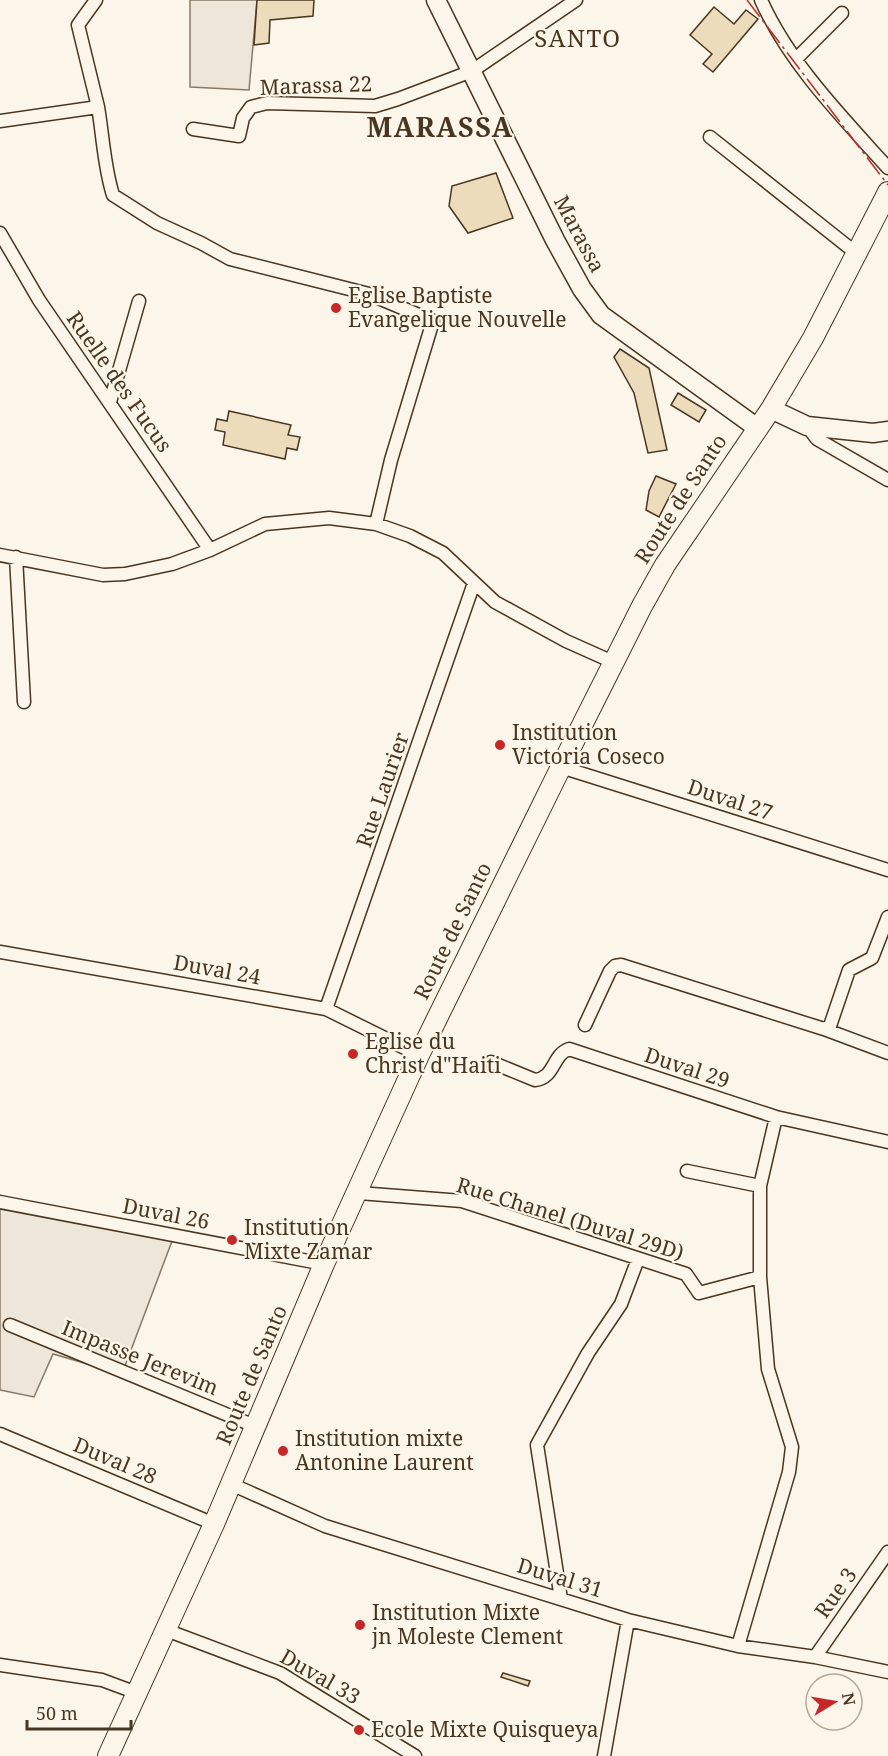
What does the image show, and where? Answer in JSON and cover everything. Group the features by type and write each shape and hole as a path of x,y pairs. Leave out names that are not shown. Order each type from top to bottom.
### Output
{"main road":[{"name":"Marassa","path":"436,0 555,240 582,289 602,315 625,335 723,401 756,427"},
{"name":"Route de Santo","path":"108,1756 214,1524 257,1427 324,1264 419,1055 561,766 613,662 665,566 756,427 771,409 813,338 888,192"},
{"path":"771,409 807,426 873,432 888,431"}],"street":[{"path":"96,0 78,25 98,107 113,195 157,223 230,259 369,294 433,321 391,460 376,524"},
{"name":"Marassa 22","path":"193,129 239,136 243,118 251,107 267,103 375,105 472,71 576,0"},
{"path":"761,0 797,58 831,104 888,168"},
{"path":"797,58 842,13"},
{"path":"0,121 98,107"},
{"path":"710,137 856,253"},
{"name":"Ruelle des Fucus","path":"0,233 39,300 210,550"},
{"path":"110,402 139,301"},
{"path":"807,426 817,438 888,480"},
{"path":"0,555 103,574 125,574 172,564 210,550 266,524 329,518 376,524 410,536 443,553 495,602 566,641 613,662"},
{"path":"16,557 24,702"},
{"name":"Rue Laurier","path":"326,1009 474,583"},
{"name":"Duval 27","path":"561,766 888,870"},
{"path":"824,1029 830,1026 849,970 872,958 888,917"},
{"name":"Duval 24","path":"0,952 326,1009 419,1055"},
{"path":"585,1025 609,971 621,965 824,1029 888,1053"},
{"name":"Duval 29","path":"491,1062 535,1080 542,1079 548,1076 561,1053 569,1049 776,1117 888,1142"},
{"path":"738,1646 789,1472 792,1447 768,1369 760,1277 760,1186 776,1117"},
{"path":"687,1171 760,1186"},
{"name":"Rue Chanel (Duval 29D)","path":"358,1192 462,1201 686,1274 699,1293 760,1277"},
{"name":"Duval 26","path":"0,1202 324,1264"},
{"path":"561,1599 537,1445 588,1353 621,1304 638,1259"},
{"name":"Impasse Jerevim","path":"10,1325 257,1427"},
{"name":"Duval 28","path":"0,1434 214,1524"},
{"name":"Duval 31","path":"231,1484 325,1526 628,1620 738,1646 815,1657 888,1672"},
{"name":"Rue 3","path":"815,1657 888,1552"},
{"path":"604,1756 628,1620"},
{"name":"Duval 33","path":"166,1630 280,1673 415,1756"},
{"path":"0,1665 102,1680 137,1693"}],"shaded area":[{"path":"190,0 257,0 249,90 190,87"},
{"path":"0,1206 175,1233 122,1374 53,1354 34,1397 0,1390"}],"building":[{"path":"257,0 314,0 313,16 270,20 269,43 254,45"},
{"path":"714,7 734,24 746,10 758,19 713,72 703,64 712,54 690,35"},
{"path":"496,173 513,218 468,233 449,206 452,186"},
{"path":"620,349 649,368 667,450 648,453 634,393 614,357"},
{"path":"678,393 706,410 699,422 671,405"},
{"path":"229,411 291,425 288,435 300,437 297,450 287,448 285,459 223,445 225,432 215,430 217,419 227,421"},
{"path":"656,476 676,484 659,517 646,510 649,491"},
{"path":"503,1673 530,1681 528,1686 501,1677"}],"power":[{"path":"747,0 888,185"}],"place":[{"name":"Eglise Baptiste Evangelique Nouvelle","path":"336,308"},
{"name":"Institution Victoria Coseco","path":"500,745"},
{"name":"Eglise du Christ d\"Haiti","path":"353,1054"},
{"name":"Institution Mixte Zamar","path":"232,1240"},
{"name":"Institution mixte Antonine Laurent","path":"283,1451"},
{"name":"Institution Mixte jn Moleste Clement","path":"360,1625"},
{"name":"Ecole Mixte Quisqueya","path":"359,1730"}],"district":[{"name":"SANTO","path":"578,39"},
{"name":"MARASSA","path":"440,128"}]}
